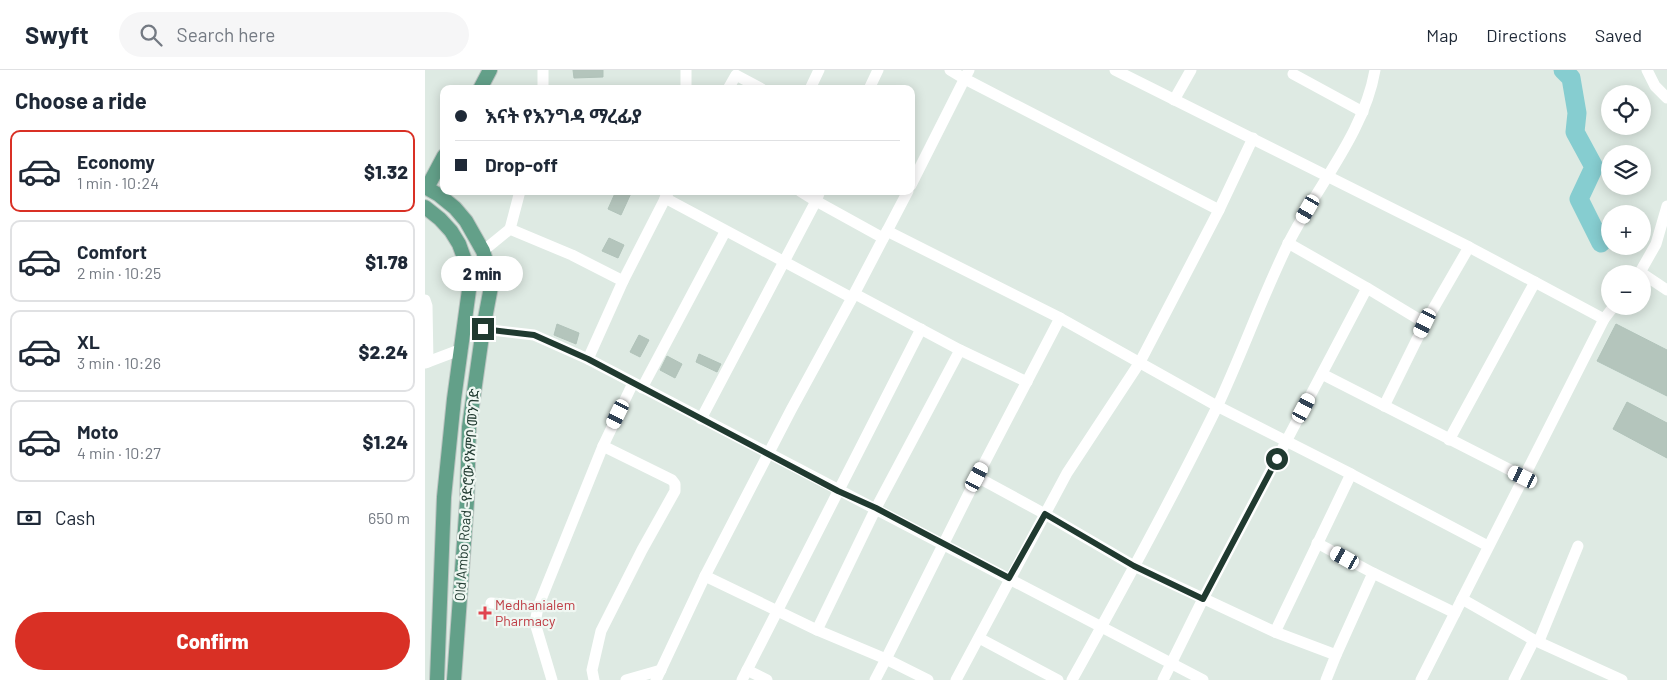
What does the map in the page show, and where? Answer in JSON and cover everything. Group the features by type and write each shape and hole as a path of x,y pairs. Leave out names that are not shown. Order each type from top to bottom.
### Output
{"main road":[{"path":"482,85 490,70"},
{"path":"426,187 440,163"},
{"name":"Old Ambo Road -የድሮው የአምቦ መንገድ","path":"426,187 455,208 466,221 483,250 489,270 491,287 469,427 467,501 454,680"},
{"name":"Old Ambo Road -የድሮው የአምቦ መንገድ","path":"425,207 440,219 459,244 467,266 469,290 454,399 444,497 437,680"}],"street":[{"path":"543,70 543,85"},
{"path":"686,70 686,85"},
{"path":"812,85 819,70"},
{"path":"871,85 878,70"},
{"path":"950,70 967,75 1219,210"},
{"path":"1115,70 1328,175 1604,319"},
{"path":"1174,100 1191,70"},
{"path":"1072,680 1217,406 1288,243 1363,112 1372,87 1375,70"},
{"path":"1647,70 1655,86 1667,98"},
{"path":"730,85 738,72 756,85"},
{"path":"1293,74 1363,112"},
{"path":"915,176 967,75"},
{"path":"957,680 1009,578 1067,473 1140,362 1219,210 1253,138"},
{"path":"483,250 510,229 519,195"},
{"path":"588,359 623,281 667,195 725,232 1027,382"},
{"path":"626,680 659,675 705,576 906,195"},
{"path":"701,419 818,196 885,234 1060,318 1217,406 1488,546"},
{"path":"1644,265 1656,244 1667,206"},
{"path":"510,229 572,255 623,281"},
{"path":"552,680 535,623 538,607 603,446 725,232"},
{"path":"1288,243 1425,323"},
{"path":"1385,406 1425,323 1469,247"},
{"path":"1651,280 1667,290"},
{"path":"1449,440 1535,282"},
{"path":"1163,680 1203,599 1367,288"},
{"path":"425,300 427,306 427,362 462,348"},
{"path":"1421,680 1607,315"},
{"path":"875,680 977,477 1060,318"},
{"path":"483,329 534,335 588,359 1203,680"},
{"path":"767,680 745,675 921,329"},
{"path":"817,630 876,508 960,350"},
{"path":"1322,374 1523,477"},
{"path":"594,680 592,670 601,631 642,550 675,491 675,484 672,480 603,446"},
{"path":"1275,632 1351,474"},
{"path":"977,477 1134,566 1275,632 1336,655"},
{"path":"1317,543 1455,614"},
{"path":"1514,680 1536,640 1578,546"},
{"path":"1326,680 1373,573"},
{"path":"705,576 817,630 886,659 928,680"},
{"path":"1462,599 1536,640 1621,680"},
{"path":"491,603 538,607"},
{"path":"979,638 1058,680"}],"building":[{"path":"573,70 603,70 603,77 574,78"},
{"path":"614,195 630,195 621,215 608,209"},
{"path":"609,238 624,245 618,258 602,251"},
{"path":"557,324 579,333 576,344 554,335"},
{"path":"1616,324 1667,350 1667,396 1597,361"},
{"path":"639,335 649,340 640,357 630,352"},
{"path":"699,354 721,364 717,372 696,362"},
{"path":"667,356 682,364 675,378 660,370"},
{"path":"1627,402 1667,423 1667,458 1613,429"}],"waterway":[{"path":"1563,70 1571,78 1577,113 1575,132 1594,167 1579,199 1601,243"}],"place":[{"name":"Medhanialem Pharmacy","path":"485,613"}],"route":[{"path":"483,329 534,335 588,359 838,491 876,508 1009,578 1045,514 1134,566 1203,599 1277,459"}]}
